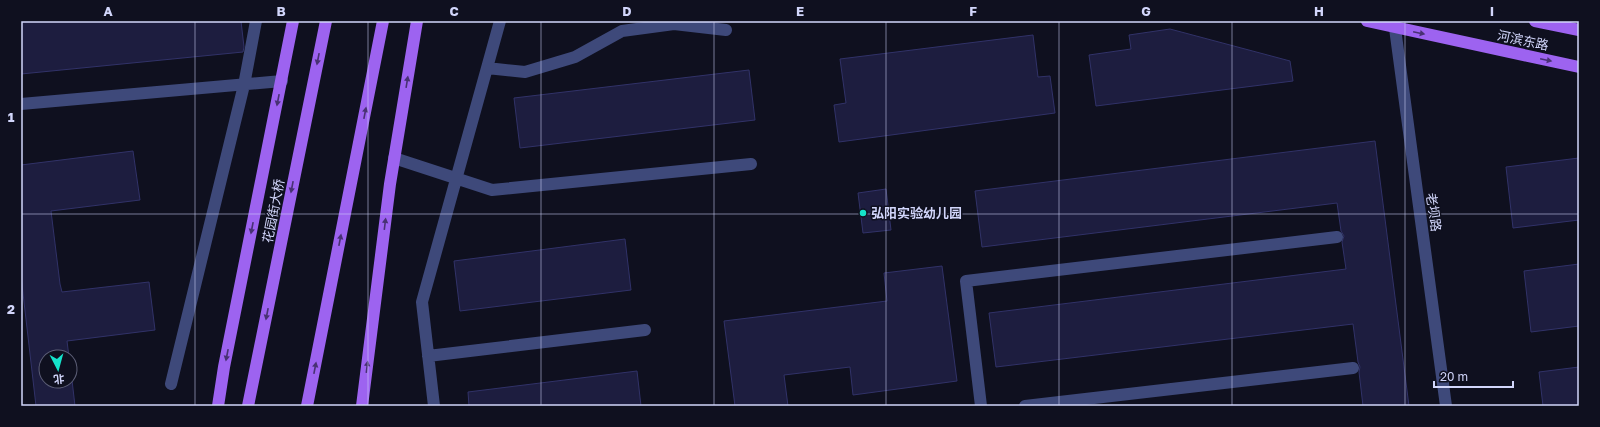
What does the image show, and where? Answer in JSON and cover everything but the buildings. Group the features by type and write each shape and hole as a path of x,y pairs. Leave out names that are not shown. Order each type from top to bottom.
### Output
{"main road":[{"path":"218,406 293,21"},
{"name":"花园街大桥","path":"248,406 326,21"},
{"path":"307,406 383,21"},
{"path":"362,406 394,158 417,21"},
{"name":"河滨东路","path":"1367,21 1395,24 1579,67"},
{"name":"河滨东路","path":"1535,21 1579,30"}],"street":[{"path":"171,384 244,85 256,21"},
{"path":"434,406 422,302 500,21"},
{"path":"487,68 526,72 575,57 622,31 674,24 726,30"},
{"name":"老坝路","path":"1395,24 1446,406"},
{"path":"21,104 282,81"},
{"path":"394,158 492,190 751,164"},
{"path":"981,406 966,281 1337,237"},
{"path":"428,356 645,330"},
{"path":"1025,406 1353,368"}],"place":[{"name":"弘阳实验幼儿园","path":"863,213"}]}
